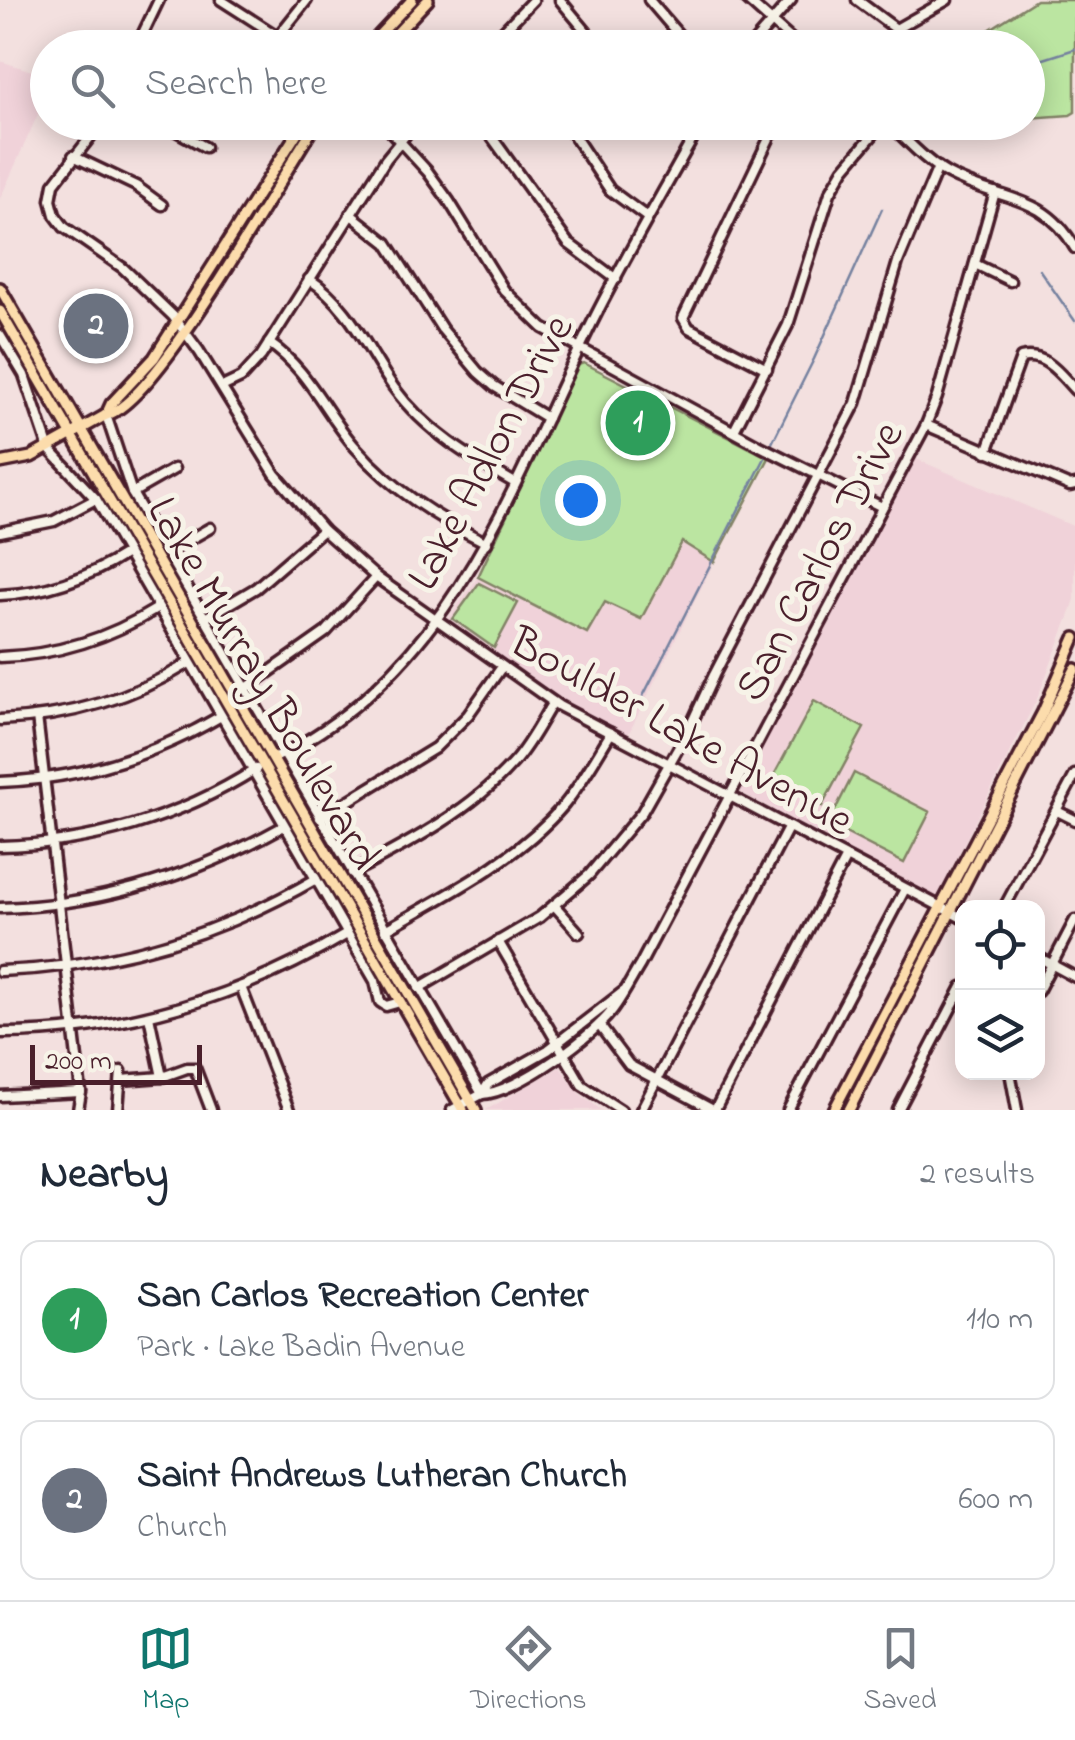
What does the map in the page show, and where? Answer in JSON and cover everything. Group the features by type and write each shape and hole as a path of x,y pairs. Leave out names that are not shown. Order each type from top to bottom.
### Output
{"main road":[{"path":"384,30 412,0"},
{"path":"400,30 428,0"},
{"path":"106,415 111,404 143,374 178,323 293,140"},
{"path":"0,463 49,449 116,413 132,400 164,364 306,140"},
{"name":"Lake Murray Boulevard","path":"0,288 278,756 282,774 476,1110"},
{"name":"Lake Murray Boulevard","path":"0,311 253,749 258,768 400,1002 458,1108"},
{"path":"834,1110 1043,712 1075,638"},
{"path":"965,900 1075,669"},
{"path":"253,749 278,756"},
{"path":"258,768 282,774"},
{"path":"849,1110 955,920"}],"street":[{"path":"144,30 159,0"},
{"path":"221,0 272,30"},
{"path":"284,30 307,0"},
{"path":"504,30 533,0"},
{"path":"560,0 585,30"},
{"path":"650,0 675,30"},
{"path":"747,0 780,30"},
{"path":"764,30 790,0"},
{"path":"857,0 896,29 947,0"},
{"path":"87,140 73,156 136,186 162,205"},
{"path":"193,140 204,146"},
{"path":"222,387 246,374 400,140 449,200 504,290 531,319 579,351 882,507"},
{"path":"494,140 568,243 616,279"},
{"path":"577,140 610,190 648,218"},
{"name":"Lake Adlon Drive","path":"278,756 368,694 404,659 463,584 487,543 616,279 693,140"},
{"path":"768,140 684,314 689,328 768,369"},
{"path":"734,430 788,325 830,192 869,140"},
{"path":"906,140 938,167 974,186 1024,200 1046,212 1075,248"},
{"name":"Boulder Lake Avenue","path":"73,156 56,179 52,194 55,215 64,227 123,268 178,323 275,474 322,530 376,577 553,702 955,915"},
{"path":"419,988 554,905 589,875 623,838 670,764 856,403 898,262 938,167"},
{"name":"San Carlos Drive","path":"458,1108 482,1094 494,1094 563,1054 616,1006 926,425 995,192"},
{"path":"350,214 387,243 442,328 478,372 547,418"},
{"path":"975,264 1010,280"},
{"path":"309,279 344,309 394,388 428,424 464,454 515,483"},
{"name":"Lake Murray Boulevard","path":"0,336 24,375 49,449 96,499 189,663 258,768 284,826 375,981 380,1002 386,1006 400,1002"},
{"path":"268,342 290,357 356,448 380,473 431,514 487,543"},
{"path":"987,452 1021,358 1032,356 1054,366 1075,390"},
{"name":"Lake Murray Boulevard","path":"106,415 132,493 246,689 278,756 320,818 482,1094"},
{"path":"926,425 1072,485"},
{"path":"132,493 174,469"},
{"path":"0,532 42,525 96,499"},
{"path":"166,553 210,528"},
{"path":"205,618 256,588 322,530"},
{"path":"0,594 63,584 127,553"},
{"path":"246,689 326,632 376,577"},
{"path":"0,658 89,642 158,608"},
{"path":"0,720 37,717 118,698 189,663"},
{"path":"320,818 435,748 468,715 501,668"},
{"path":"352,874 455,814 484,792 528,744 553,702"},
{"path":"0,782 44,779 135,758 222,716"},
{"path":"37,717 81,1092 78,1110"},
{"path":"385,930 483,873 539,831 572,794 610,733"},
{"path":"0,846 51,843 159,817 207,797 258,768"},
{"path":"1008,900 1075,774"},
{"path":"1057,810 1075,820"},
{"path":"0,908 59,904 117,893 175,876 240,850 284,826"},
{"path":"641,1110 788,828"},
{"path":"599,1025 630,1066 714,1110 845,859"},
{"path":"0,970 66,966 145,952 257,911 316,880"},
{"path":"788,1110 904,889"},
{"path":"554,905 579,933"},
{"path":"1039,990 1075,920"},
{"path":"0,1033 74,1028 149,1016 240,988 347,934"},
{"path":"498,941 582,1085 620,1110"},
{"path":"1045,960 1075,977"},
{"path":"240,988 289,1110"},
{"path":"898,1110 960,990"},
{"name":"San Carlos Drive","path":"482,1094 488,1084 557,1044 623,992"},
{"path":"149,1016 162,1077"},
{"path":"118,1110 121,1076 162,1077 187,1068 195,1068 211,1110"},
{"path":"1011,1080 1017,1110"},
{"path":"0,1096 81,1092"}],"shaded area":[{"path":"0,61 30,70 30,132 0,199"},
{"path":"916,459 1075,527 1075,599 1069,617 1037,699 937,897 740,792"},
{"path":"682,542 714,562 628,735 553,696 447,620 478,577 587,632 605,601 642,619"},
{"path":"560,1067 579,1093 601,1110 486,1110"}],"green space":[{"path":"1036,0 1075,0 1075,112 1045,117 1045,30 989,30"},
{"path":"584,363 769,458 714,562 682,542 641,619 605,602 587,633 478,577 578,365"},
{"path":"479,583 518,603 494,648 453,619"},
{"path":"814,701 864,728 822,806 772,779"},
{"path":"854,773 930,812 904,863 828,824"}],"waterway":[{"path":"1045,59 1075,49"},
{"path":"772,443 882,209"},
{"path":"1039,269 1075,321"},
{"path":"639,704 767,454"}],"place":[{"name":"Saint Andrews Lutheran Church","path":"96,326"},
{"name":"San Carlos Recreation Center","path":"638,423"}]}
